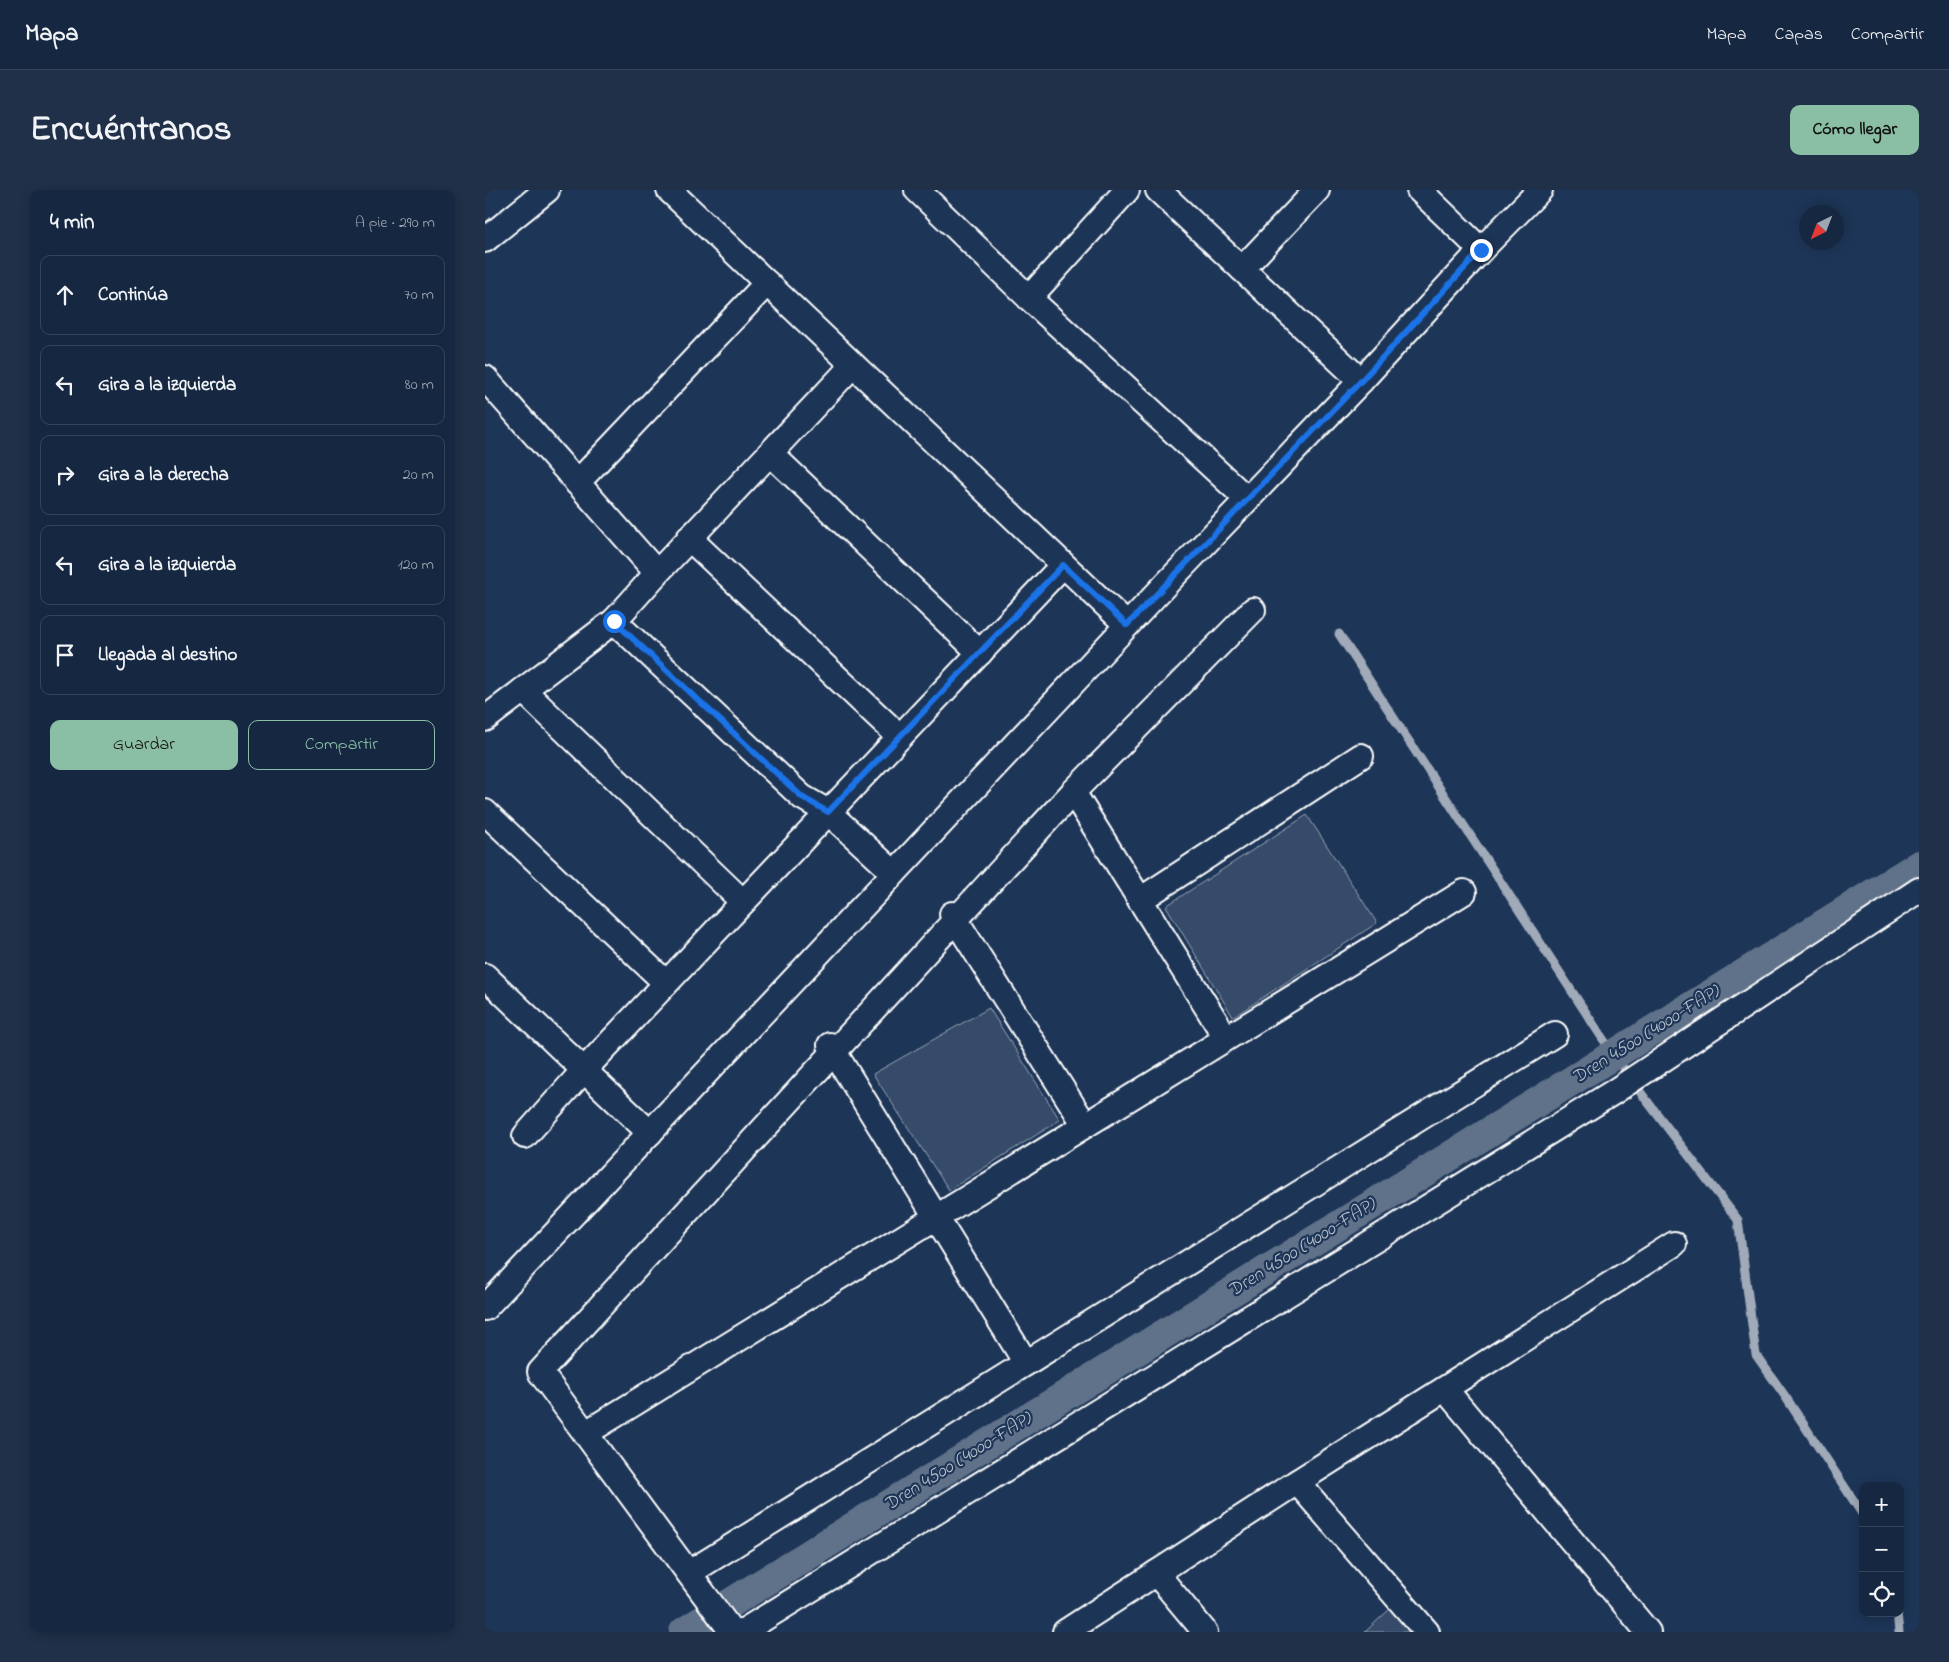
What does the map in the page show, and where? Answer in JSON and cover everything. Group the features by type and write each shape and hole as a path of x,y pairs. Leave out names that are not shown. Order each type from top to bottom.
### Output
{"street":[{"path":"485,240 547,190"},
{"path":"669,190 1127,625"},
{"path":"917,190 1029,298 1247,499"},
{"path":"1029,298 1127,190"},
{"path":"1158,190 1361,381"},
{"path":"1242,269 1317,190"},
{"path":"1419,190 1481,250"},
{"path":"485,1308 1127,625 1361,381 1481,250 1540,190"},
{"path":"577,483 767,283"},
{"path":"485,719 614,621 689,538 853,365"},
{"path":"485,378 657,573"},
{"path":"770,453 980,653"},
{"path":"689,538 900,737"},
{"path":"525,1136 584,1070 1063,565"},
{"path":"1253,610 1073,792 954,917 540,1372 710,1602 734,1630 1629,1082 1919,890"},
{"path":"614,621 802,797 828,812 894,873"},
{"path":"523,690 743,902"},
{"path":"1140,900 1361,756"},
{"path":"1073,792 1226,1038"},
{"path":"485,812 666,983"},
{"path":"586,1433 1463,892"},
{"path":"954,917 1085,1125"},
{"path":"485,976 650,1133"},
{"path":"689,1573 1555,1034"},
{"path":"832,1049 1026,1363"},
{"path":"1065,1632 1297,1482 1674,1244"},
{"path":"1445,1389 1648,1632"},
{"path":"1297,1482 1427,1632"},
{"path":"1156,1573 1205,1632"}],"shaded area":[{"path":"1307,815 1377,923 1233,1017 1166,906"},
{"path":"989,1008 1060,1120 949,1190 873,1074"},
{"path":"1392,1607 1414,1632 1365,1632"}],"waterway":[{"path":"1339,634 1603,1039 1641,1093 1738,1220 1756,1355 1859,1509"},
{"name":"Dren 4500 (4000-FAP)","path":"684,1632 1919,865"},
{"path":"1897,1617 1899,1632"}],"route":[{"path":"614,621 802,797 828,812 1063,565 1127,625 1361,381 1481,250"}]}
